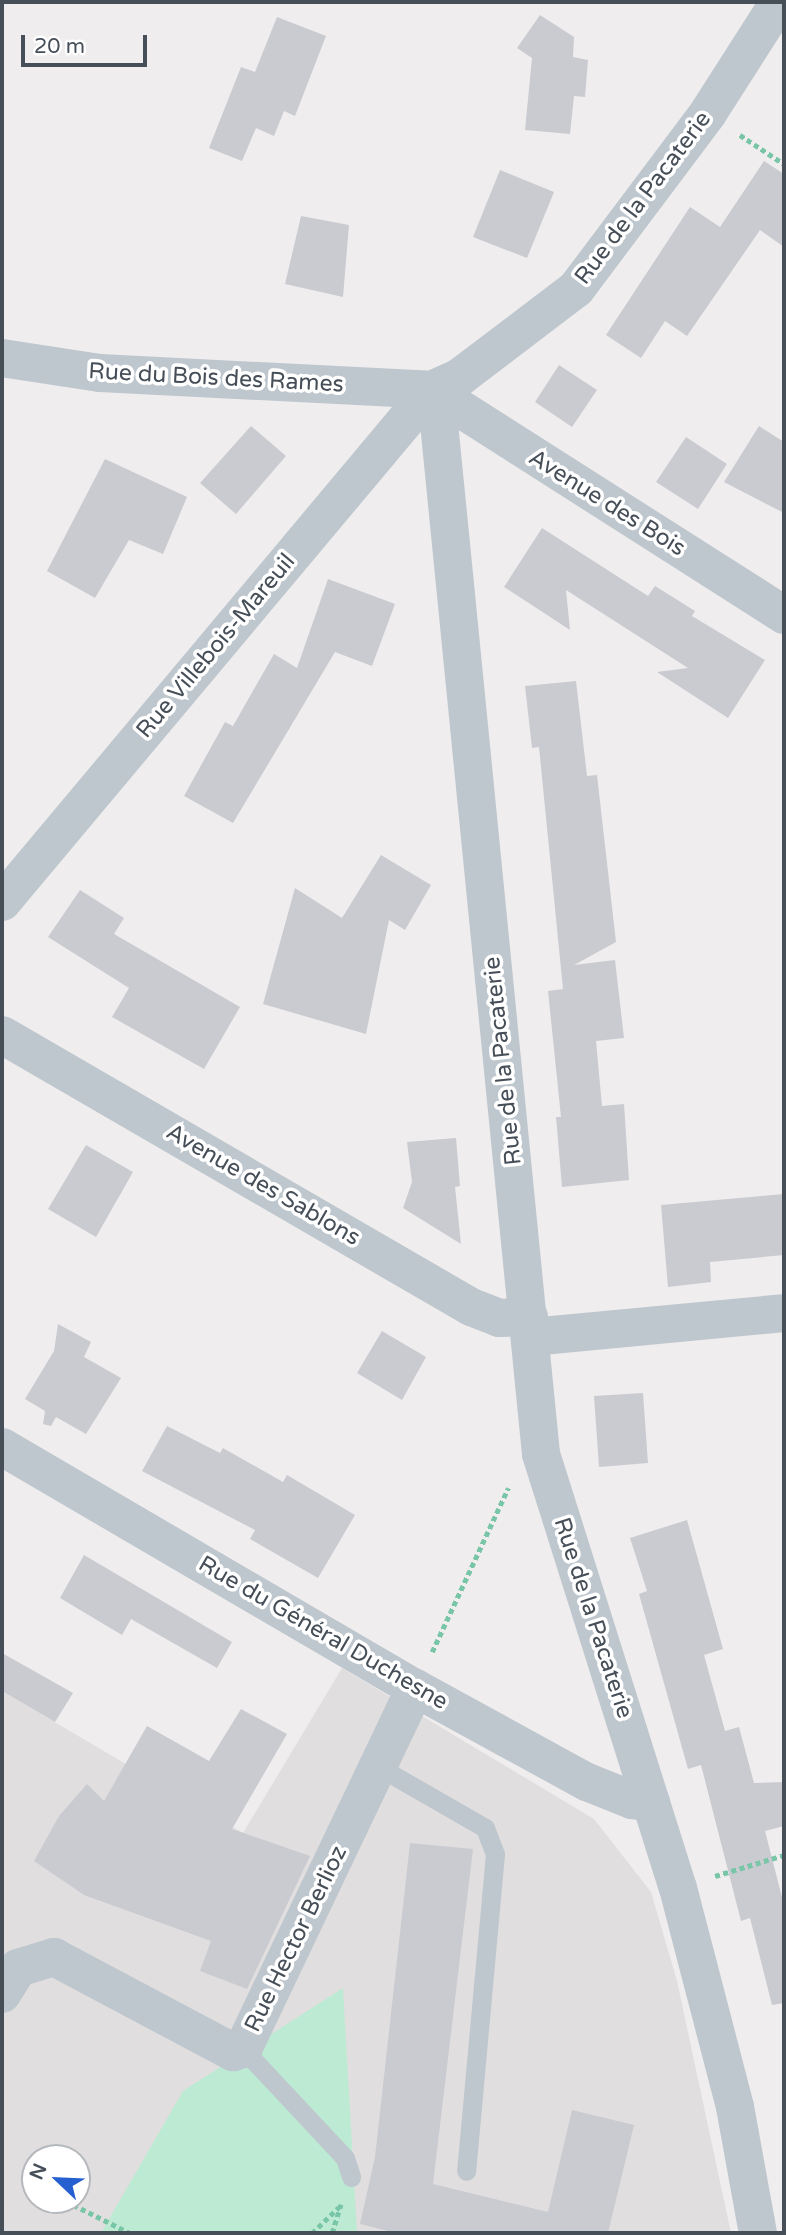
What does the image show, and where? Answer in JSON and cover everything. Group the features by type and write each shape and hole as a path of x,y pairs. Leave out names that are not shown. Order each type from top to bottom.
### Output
{"street":[{"name":"Rue de la Pacaterie","path":"758,2233 735,2107 652,1802 541,1454 439,423 430,390 460,377 576,289 708,113 779,2"},
{"name":"Rue du Bois des Rames","path":"2,358 100,373 430,390"},
{"name":"Avenue des Bois","path":"430,390 784,615"},
{"name":"Rue Villebois-Mareuil","path":"2,902 430,390"},
{"name":"Avenue des Sablons","path":"2,1035 471,1307 499,1318 530,1327 784,1313"},
{"name":"Rue du Général Duchesne","path":"2,1447 421,1675 587,1782 632,1800 652,1802"},
{"name":"Rue Hector Berlioz","path":"2,1994 18,1968 54,1956 233,2052 243,2049 380,1767 421,1675"}],"lane":[{"path":"380,1767 485,1828 495,1854 466,2171"},
{"path":"243,2049 345,2158 351,2177"}],"path":[{"path":"708,113 784,164"},
{"path":"421,1675 497,1505 517,1475 541,1454"},
{"path":"710,1877 784,1855"},
{"path":"312,2233 340,2206"},
{"path":"91,2214 130,2233"}],"shaded area":[{"path":"342,1668 594,1819 651,1892 677,1981 731,2233 2,2233 2,1691 243,1833"}],"green space":[{"path":"343,1988 357,2233 101,2233 183,2091"}],"building":[{"path":"540,15 574,37 573,57 588,60 585,97 574,96 570,134 525,130 532,58 517,48"},
{"path":"277,17 326,36 295,116 284,111 274,136 256,128 242,161 209,148 241,67 255,72"},
{"path":"764,161 784,174 784,247 760,230 687,336 665,321 641,358 606,335 690,207 720,227"},
{"path":"500,170 554,192 527,258 473,237"},
{"path":"301,216 349,225 343,297 285,284"},
{"path":"559,365 597,390 572,427 535,402"},
{"path":"251,426 286,456 236,514 200,483"},
{"path":"759,426 784,442 784,513 724,482"},
{"path":"686,437 727,464 698,509 656,482"},
{"path":"105,459 187,497 163,554 129,540 95,598 47,571"},
{"path":"542,528 648,596 655,586 695,611 692,616 765,660 728,718 657,672 688,668 566,590 570,630 504,587"},
{"path":"328,579 395,604 372,666 335,652 233,823 184,796 225,722 233,726 274,654 297,668"},
{"path":"576,681 587,776 597,775 616,942 574,965 615,960 624,1038 596,1041 602,1106 624,1104 629,1180 562,1187 556,1117 561,1117 548,991 563,989 539,747 532,748 525,686"},
{"path":"381,855 431,885 405,930 389,920 366,1034 263,1004 295,888 342,918"},
{"path":"80,890 124,918 114,934 240,1007 204,1069 112,1017 129,988 48,937"},
{"path":"456,1138 460,1186 455,1187 461,1244 403,1208 412,1182 407,1142"},
{"path":"86,1145 133,1172 96,1237 48,1209"},
{"path":"784,1194 784,1255 710,1262 711,1282 668,1287 661,1205"},
{"path":"58,1324 91,1342 84,1357 121,1378 86,1434 56,1417 51,1426 43,1424 45,1411 25,1399 54,1351"},
{"path":"382,1331 426,1357 402,1400 357,1373"},
{"path":"643,1393 648,1463 599,1467 594,1396"},
{"path":"167,1426 220,1453 223,1448 283,1482 287,1475 355,1515 318,1578 250,1539 255,1530 142,1471"},
{"path":"687,1520 723,1649 704,1655 725,1731 739,1727 754,1783 784,1782 784,1826 765,1831 784,1905 784,2003 772,2005 750,1918 741,1921 701,1765 688,1769 639,1594 647,1591 630,1538"},
{"path":"84,1555 232,1642 217,1668 131,1619 122,1635 60,1598"},
{"path":"2,1653 73,1693 55,1722 2,1691"},
{"path":"241,1709 287,1734 232,1829 310,1856 247,1989 200,1971 211,1941 84,1895 34,1861 59,1816 87,1784 104,1801 147,1726 209,1761"},
{"path":"410,1843 473,1849 433,2184 548,2212 572,2110 634,2125 608,2233 396,2233 360,2224 375,2157"}]}
